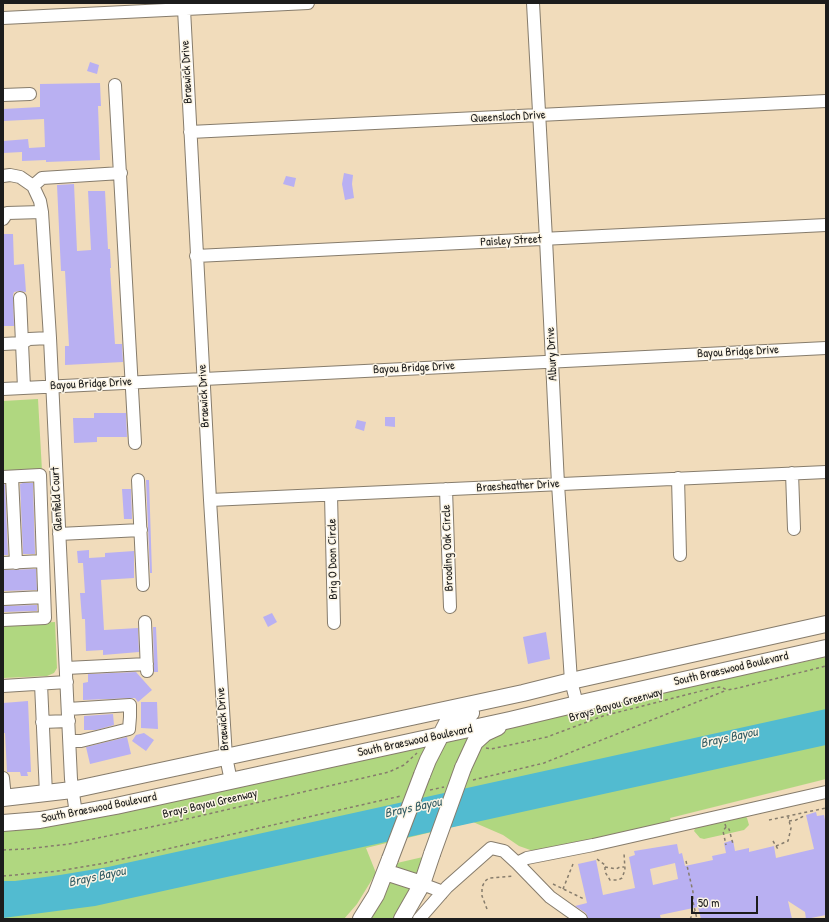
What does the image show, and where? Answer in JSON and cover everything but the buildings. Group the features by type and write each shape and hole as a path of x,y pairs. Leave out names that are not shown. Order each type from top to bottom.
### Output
{"main road":[{"name":"South Braeswood Boulevard","path":"4,798 72,790 523,693 826,624"},
{"path":"746,641 752,665"},
{"name":"South Braeswood Boulevard","path":"3,823 40,820 76,814 510,720 826,648"},
{"path":"421,758 441,735 447,723 453,719 506,703 523,693"},
{"path":"402,919 422,884 463,768 475,742 485,733 510,720"},
{"path":"361,919 376,895 422,776 420,751 404,743"},
{"path":"388,866 422,884"}],"street":[{"path":"3,18 308,3"},
{"name":"Albury Drive","path":"532,3 546,239 558,484 571,681 577,704"},
{"name":"Braewick Drive","path":"184,9 210,500 226,757 231,781"},
{"path":"115,85 121,173 134,443"},
{"path":"3,94 30,94"},
{"name":"Queensloch Drive","path":"190,132 826,101"},
{"path":"3,176 10,175 20,177 33,186 42,178 121,173"},
{"name":"Glenfield Court","path":"33,186 40,201 42,212 50,338 72,790 76,814"},
{"path":"3,219 7,213 42,212"},
{"name":"Paisley Street","path":"196,256 826,225"},
{"path":"20,298 24,388"},
{"path":"3,344 22,343 29,339 50,338"},
{"name":"Bayou Bridge Drive","path":"3,389 52,386 131,377 203,379 826,348"},
{"name":"Braesheather Drive","path":"210,500 826,472"},
{"path":"792,473 794,529"},
{"path":"3,620 45,618 40,475 8,477 16,563"},
{"path":"678,478 680,555"},
{"path":"138,480 143,585"},
{"name":"Brooding Oak Circle","path":"446,489 450,607"},
{"name":"Brig O Doon Circle","path":"331,495 334,623"},
{"path":"59,534 141,530"},
{"path":"3,563 43,561"},
{"path":"3,599 44,597"},
{"path":"66,668 147,668 145,622"},
{"path":"3,686 67,682"},
{"path":"41,684 46,794"},
{"path":"42,722 68,715 130,705 129,729 81,740 70,741"},
{"path":"3,778 4,798"},
{"path":"517,863 527,858 724,822 826,792"},
{"path":"418,919 441,894 492,848 504,851 550,897 581,919"},
{"path":"422,884 438,890 441,894"}],"path":[{"name":"Brays Bayou Greenway","path":"482,746 491,749 547,737 603,716 713,688 721,687 727,690 826,666"},
{"path":"473,780 544,763 727,690"},
{"name":"Brays Bayou Greenway","path":"3,850 69,844 165,824 389,772 421,758"},
{"path":"429,790 444,787"},
{"path":"3,876 58,871 105,863 407,795"},
{"path":"769,820 826,808"},
{"path":"776,846 788,841 791,828 788,816"},
{"path":"789,821 796,820 804,816"},
{"path":"724,822 729,829 733,844"},
{"path":"724,822 726,846"},
{"path":"773,841 779,850"},
{"path":"597,859 605,865 605,872 610,880 618,880 622,878 625,870 624,853"},
{"path":"686,861 697,919"},
{"path":"563,889 573,864"},
{"path":"605,867 616,869 624,867"},
{"path":"487,909 482,896 482,887 485,881 489,878 528,874"},
{"path":"552,884 584,899"},
{"path":"690,919 695,910"}],"green space":[{"path":"38,399 42,471 3,473 3,401"},
{"path":"55,622 57,668 54,673 47,676 3,678 3,625"},
{"path":"826,657 826,779 670,818 671,821 536,852 519,846 503,835 473,822 366,848 376,873 357,904 344,919 3,919 3,830 72,822"},
{"path":"745,816 749,825 744,830 704,839 700,838 694,831 696,827"},
{"path":"423,857 417,876 395,868 397,863"},
{"path":"389,881 411,888 395,918 366,919"}],"water":[{"name":"Brays Bayou","path":"826,709 826,745 95,906 3,918 3,881 15,881 60,875 108,867"}]}
